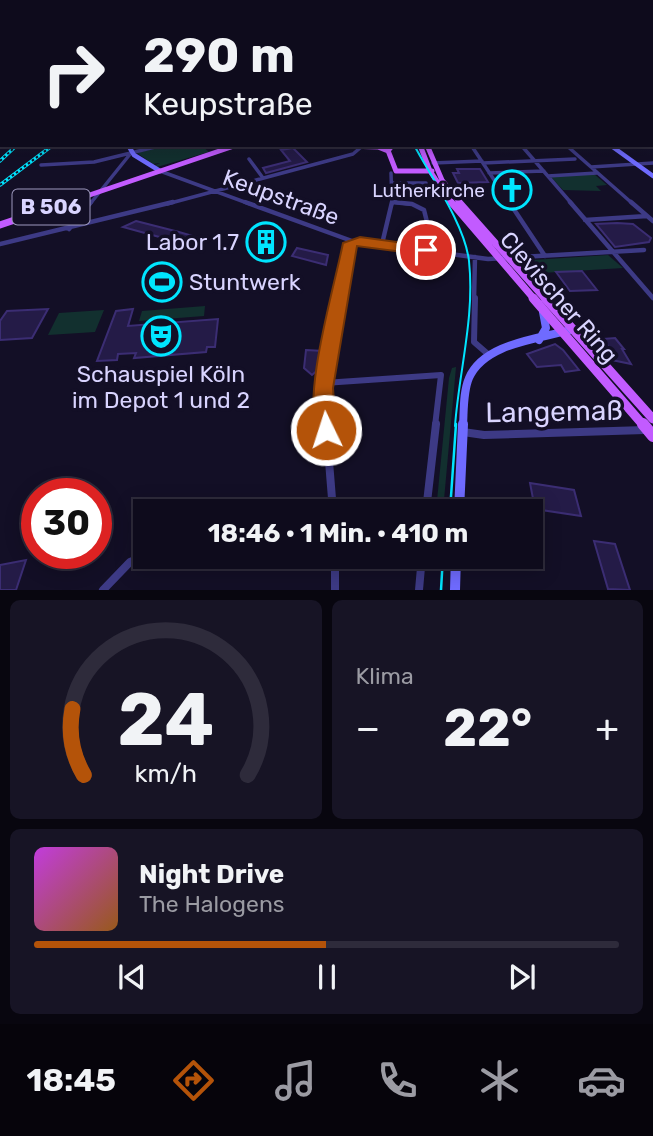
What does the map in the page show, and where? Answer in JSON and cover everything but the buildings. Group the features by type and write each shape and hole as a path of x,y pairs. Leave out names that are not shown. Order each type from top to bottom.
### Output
{"main road":[{"path":"129,147 131,153 160,171"},
{"name":"B 506","path":"0,225 231,147"},
{"path":"371,147 387,148 392,171 433,167"},
{"name":"Clevischer Ring","path":"421,147 456,210 496,258 543,312 566,331 653,419"},
{"path":"422,147 429,154"},
{"name":"Clevischer Ring","path":"427,147 433,167 455,198 558,316 566,331 650,433"},
{"path":"612,147 653,176"},
{"path":"539,340 546,325 543,312"},
{"path":"459,499 466,383 474,365 489,355 566,331"},
{"path":"455,590 456,569"}],"street":[{"path":"41,165 94,162 155,147"},
{"path":"0,244 69,229 353,154 358,147"},
{"path":"472,147 545,256"},
{"path":"523,147 653,298"},
{"path":"568,147 578,159 591,167 653,221"},
{"path":"69,229 131,153"},
{"path":"248,159 263,178"},
{"path":"433,167 483,162 578,159"},
{"path":"591,167 653,163"},
{"name":"Keupstraße","path":"160,171 352,242 496,258 644,250"},
{"path":"382,244 392,202 392,171"},
{"path":"489,173 597,173"},
{"path":"393,183 426,183"},
{"path":"392,202 412,204 424,209 428,226 426,250"},
{"path":"585,220 647,216"},
{"path":"332,499 324,383 352,242"},
{"path":"475,257 474,342 489,355"},
{"name":"Clevischer Ring","path":"526,257 558,306 558,316"},
{"path":"324,383 441,375 427,499"},
{"name":"Langemaß","path":"463,432 474,435 650,433"},
{"path":"103,590 133,561"},
{"path":"335,569 335,590"},
{"path":"419,590 421,569"}],"green space":[{"path":"161,147 203,147 209,152 157,167 155,165 160,163 153,164 137,153"},
{"path":"594,174 607,185 596,186 601,191 563,190 550,176"},
{"path":"608,255 623,268 542,273 533,260"},
{"path":"205,306 204,316 139,321 142,311"},
{"path":"104,310 95,332 48,335 59,313"},
{"path":"456,367 444,499 437,499 449,378 452,368"}],"tram line":[{"path":"415,147 454,217 469,261 470,303 455,426"},
{"path":"451,499 456,424"},
{"path":"441,590 442,569"}],"railway":[{"path":"0,161 15,147"},
{"path":"0,185 50,147"}],"place":[{"name":"Lutherkirche","path":"512,190"},
{"name":"Labor 1.7","path":"266,242"},
{"name":"Stuntwerk","path":"162,282"},
{"name":"Schauspiel Köln im Depot 1 und 2","path":"161,336"}],"route":[{"path":"326,430 323,388 350,243 360,241 426,250"}]}
